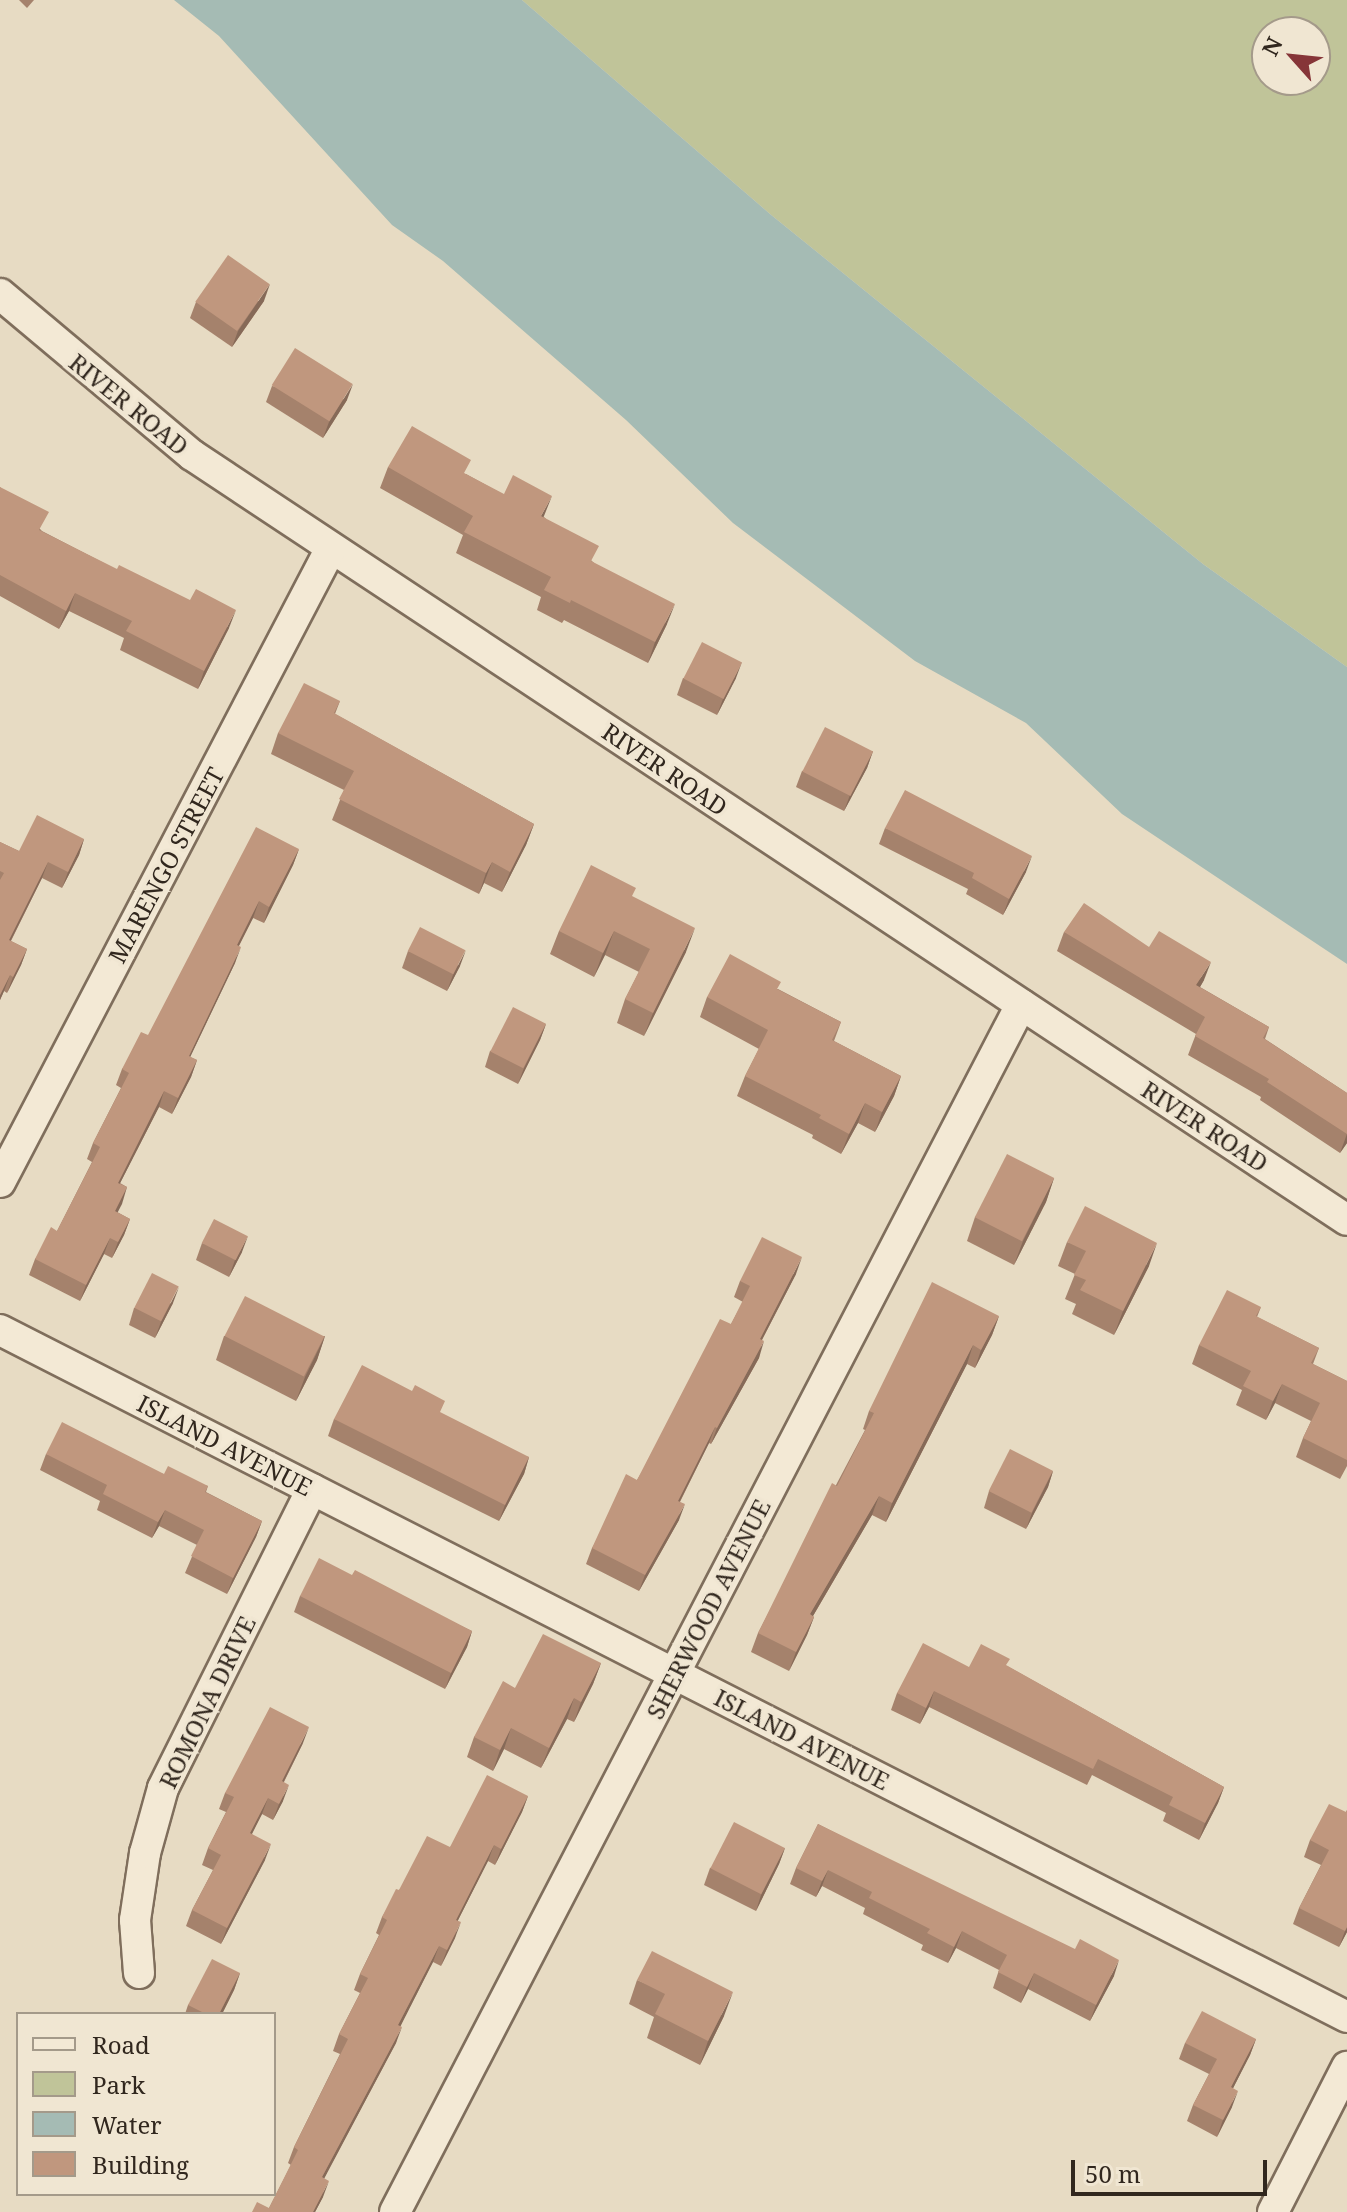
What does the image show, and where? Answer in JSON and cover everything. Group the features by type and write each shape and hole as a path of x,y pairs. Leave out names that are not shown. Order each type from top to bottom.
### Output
{"street":[{"name":"RIVER ROAD","path":"0,294 192,455 1347,1220"},
{"name":"MARENGO STREET","path":"0,1182 331,548"},
{"name":"SHERWOOD AVENUE","path":"395,2212 1021,1005"},
{"name":"ISLAND AVENUE","path":"0,1330 1347,2017"},
{"name":"ROMONA DRIVE","path":"139,1973 135,1920 145,1853 163,1788 312,1489"},
{"path":"1273,2212 1347,2067"}],"green space":[{"path":"522,0 1347,0 1347,667 1203,564 770,214"}],"water":[{"path":"174,0 522,0 770,214 1203,564 1347,667 1347,964 1122,814 1026,723 915,661 733,523 626,420 443,261 392,225 219,36"}],"building":[{"path":"228,255 270,284 237,331 195,302"},
{"path":"295,348 353,384 329,421 272,385"},
{"path":"412,426 471,460 464,473 504,494 513,475 552,496 541,516 599,546 591,561 675,604 655,642 544,590 551,577 464,532 473,516 388,467"},
{"path":"0,487 49,512 39,530 117,569 119,565 190,600 196,589 236,610 204,671 126,631 132,621 75,593 66,611 0,575"},
{"path":"702,642 742,662 723,699 683,679"},
{"path":"304,683 340,701 334,713 534,824 510,872 492,862 486,873 339,799 354,771 278,733"},
{"path":"825,727 873,752 850,796 802,772"},
{"path":"905,790 1032,856 1009,899 972,878 974,873 885,828"},
{"path":"37,815 84,839 68,872 48,862 9,940 27,949 0,995 0,880 4,873 0,871 0,842 19,851"},
{"path":"256,827 299,849 269,907 259,901 237,945 241,947 189,1056 197,1060 178,1098 164,1091 118,1183 127,1187 115,1211 130,1219 118,1242 110,1238 86,1285 35,1259 51,1227 57,1231 100,1147 93,1143 129,1073 122,1069 141,1032 148,1035"},
{"path":"591,865 636,888 632,896 695,928 653,1013 625,999 650,949 614,931 603,953 559,931"},
{"path":"1084,903 1149,947 1159,931 1211,962 1196,985 1269,1027 1263,1038 1347,1093 1347,1134 1267,1082 1269,1079 1195,1036 1205,1017 1064,932"},
{"path":"420,927 465,950 453,974 408,951"},
{"path":"730,954 781,982 777,989 841,1022 832,1040 901,1076 882,1112 865,1103 849,1134 819,1118 821,1115 745,1076 768,1030 707,997"},
{"path":"513,1007 546,1024 523,1068 490,1052"},
{"path":"1007,1154 1054,1178 1022,1241 975,1217"},
{"path":"1085,1206 1157,1243 1123,1311 1080,1290 1086,1280 1074,1275 1086,1251 1067,1242"},
{"path":"214,1219 248,1236 236,1260 202,1243"},
{"path":"762,1237 802,1257 760,1339 764,1341 715,1427 678,1501 685,1504 645,1575 592,1548 626,1474 637,1480 720,1319 731,1324 750,1286 740,1281"},
{"path":"152,1273 179,1287 161,1321 134,1308"},
{"path":"932,1282 999,1316 981,1350 973,1345 892,1503 879,1496 810,1614 814,1617 796,1652 758,1633 832,1483 837,1486 874,1413 869,1411"},
{"path":"1227,1290 1261,1307 1256,1316 1319,1348 1311,1363 1347,1381 1347,1460 1303,1438 1320,1403 1282,1384 1273,1401 1243,1386 1251,1371 1199,1345"},
{"path":"245,1296 324,1336 304,1377 225,1336"},
{"path":"362,1365 412,1391 415,1385 445,1401 440,1412 529,1457 505,1505 334,1419"},
{"path":"62,1422 164,1474 168,1466 208,1486 205,1492 262,1521 233,1578 191,1556 204,1530 165,1510 158,1522 103,1494 107,1485 46,1454"},
{"path":"1010,1449 1053,1471 1031,1513 989,1491"},
{"path":"319,1558 352,1575 355,1570 472,1631 451,1673 300,1596"},
{"path":"543,1634 601,1663 581,1702 574,1698 549,1748 511,1728 500,1750 474,1737 503,1681 515,1688"},
{"path":"923,1643 969,1667 981,1644 1010,1659 1006,1665 1224,1787 1205,1823 1169,1805 1173,1797 1098,1759 1093,1769 934,1691 926,1708 897,1693"},
{"path":"270,1707 309,1727 282,1781 289,1785 279,1804 268,1798 250,1833 271,1844 227,1928 192,1910 221,1855 208,1848 234,1797 225,1793"},
{"path":"487,1775 528,1796 501,1849 494,1845 456,1920 461,1922 447,1950 439,1946 398,2025 402,2027 322,2177 329,2181 313,2212 252,2212 257,2202 269,2208 276,2196 298,2150 294,2147 348,2039 339,2034 368,1978 360,1974 387,1920 382,1917 396,1889 399,1890 427,1836 450,1847"},
{"path":"1329,1804 1347,1810 1345,1931 1299,1908 1329,1850 1310,1840"},
{"path":"734,1822 785,1848 761,1894 710,1868"},
{"path":"818,1824 1075,1949 1080,1939 1119,1960 1096,2005 1034,1973 1027,1987 998,1972 1007,1955 962,1931 954,1947 927,1933 930,1929 869,1898 872,1892 828,1870 822,1881 796,1868"},
{"path":"652,1951 733,1992 708,2041 655,2014 665,1994 637,1980"},
{"path":"212,1959 240,1973 220,2012 202,2012 188,2005"},
{"path":"1202,2011 1256,2039 1231,2087 1238,2091 1223,2120 1193,2105 1217,2059 1185,2043"}]}
